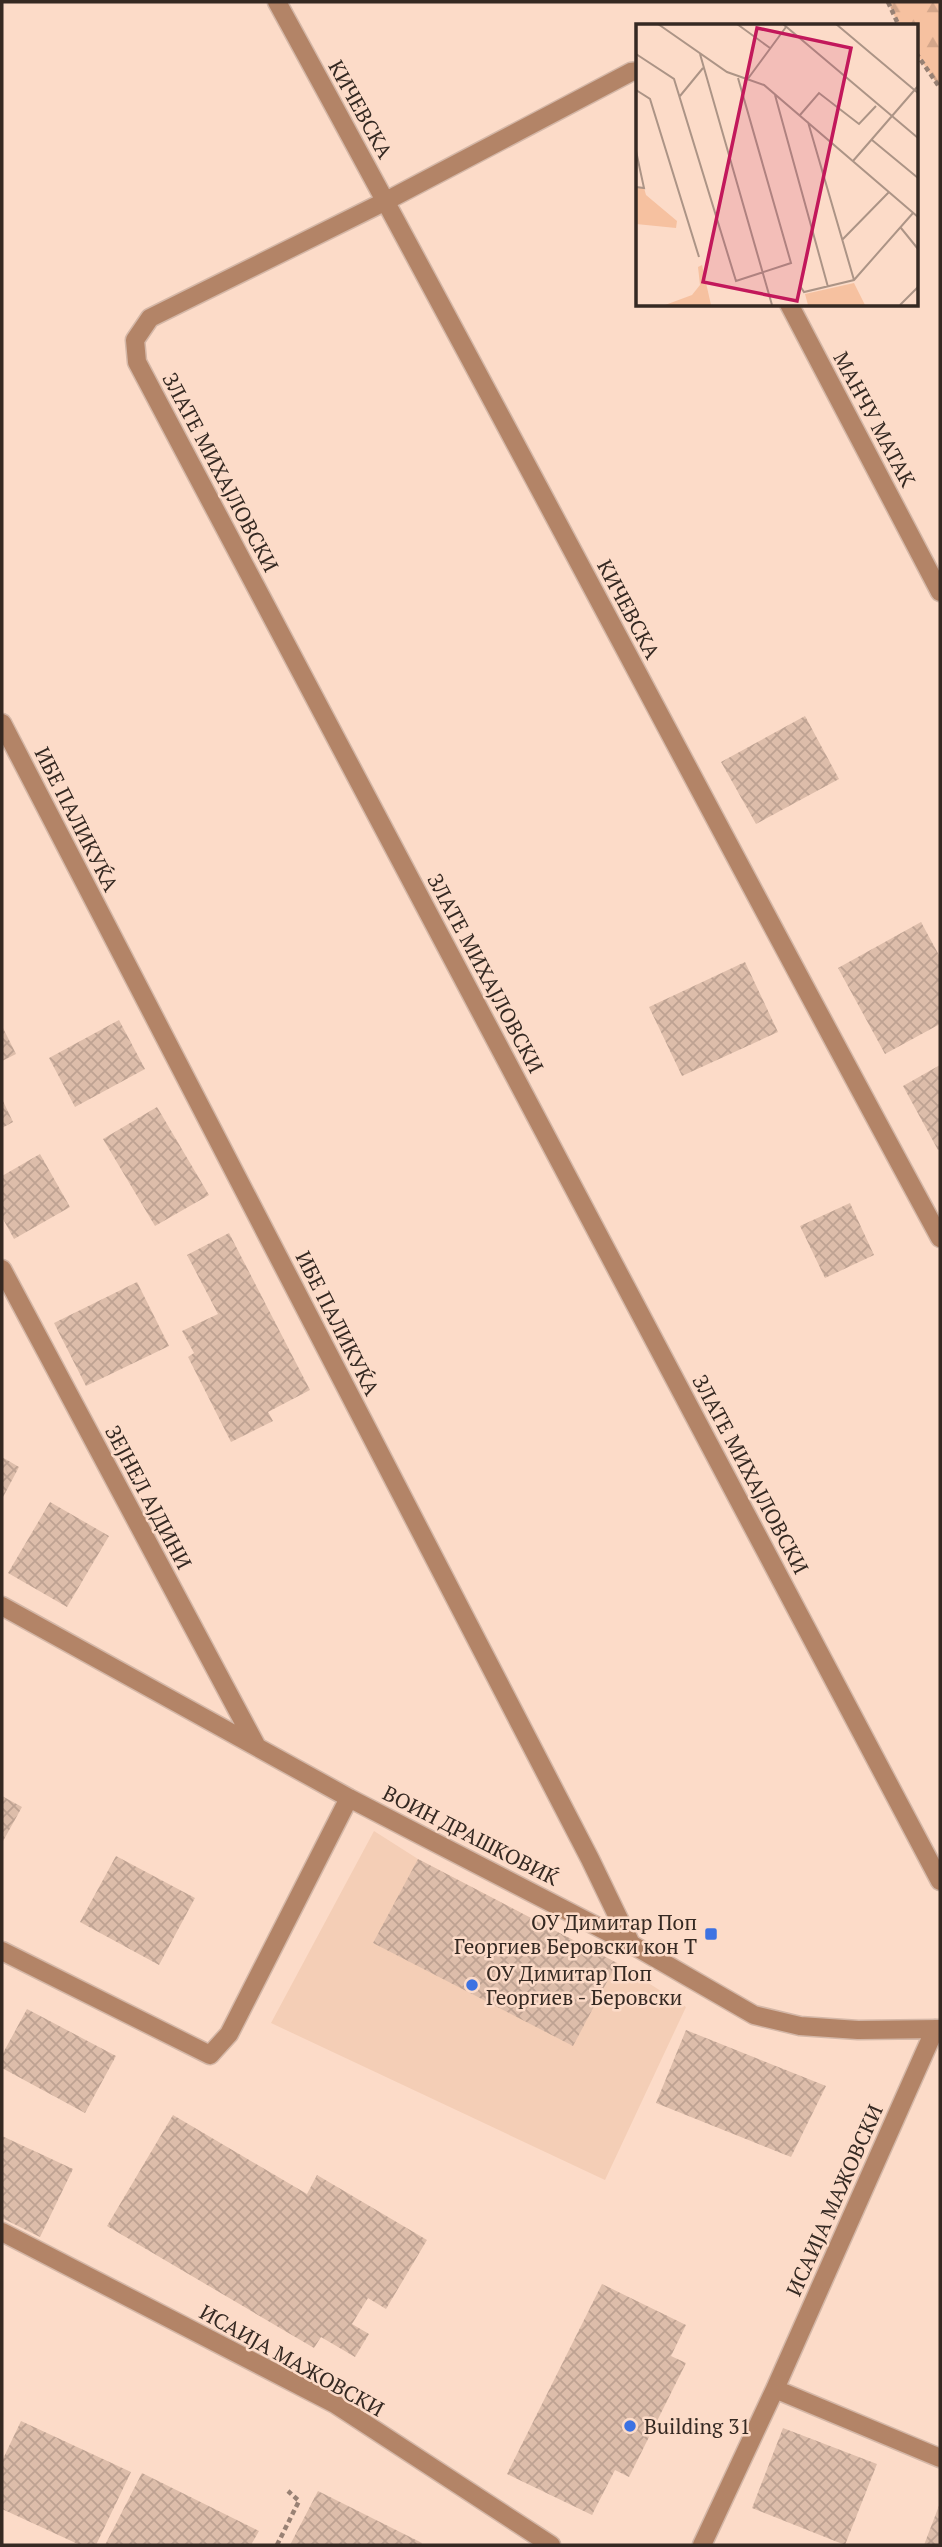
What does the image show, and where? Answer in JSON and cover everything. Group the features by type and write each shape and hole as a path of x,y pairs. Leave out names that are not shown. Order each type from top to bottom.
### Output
{"street":[{"name":"КИЧЕВСКА","path":"276,2 386,201 940,1238"},
{"path":"386,201 636,71"},
{"name":"ЗЛАТЕ МИХАЈЛОВСКИ","path":"386,201 150,318 135,340 137,362 940,1881"},
{"name":"МАНЧУ МАТАК","path":"790,306 940,592"},
{"name":"ИБЕ ПАЛИКУЌА","path":"2,723 590,1859 631,1944"},
{"name":"ЗЕЈНЕЛ АЈДИНИ","path":"2,1269 257,1746"},
{"name":"ВОИН ДРАШКОВИЌ","path":"2,1606 349,1798 631,1944 754,2015 800,2026 938,2029"},
{"path":"2,1951 210,2055 229,2034 349,1798"},
{"name":"ИСАИЈА МАЖОВСКИ","path":"702,2545 938,2029"},
{"name":"ИСАИЈА МАЖОВСКИ","path":"2,2232 335,2404 551,2545"},
{"path":"775,2389 940,2458"}],"path":[{"path":"888,2 898,24"},
{"path":"918,56 940,88"},
{"path":"277,2545 299,2501 288,2491"}],"shaded area":[{"name":"ОУ Димитар Поп Георгиев - Беровски","path":"374,1831 418,1859 617,1963 686,2007 605,2180 271,2023"}],"green space":[{"path":"888,2 940,2 940,88 918,56 918,24 898,24"}],"building":[{"path":"805,716 839,779 756,824 721,762"},
{"path":"921,922 940,957 940,1024 885,1054 838,968"},
{"path":"745,962 778,1032 682,1076 649,1007"},
{"path":"119,1020 145,1069 75,1107 49,1058"},
{"path":"2,1026 16,1054 2,1061"},
{"path":"940,1065 940,1149 938,1150 903,1086"},
{"path":"2,1099 13,1122 2,1128"},
{"path":"157,1107 209,1195 155,1226 103,1139"},
{"path":"40,1154 70,1207 14,1239 2,1217 2,1176"},
{"path":"850,1203 874,1255 825,1278 800,1226"},
{"path":"229,1233 310,1390 268,1412 273,1421 231,1442 188,1357 194,1353 182,1331 218,1314 187,1255"},
{"path":"137,1282 169,1346 86,1386 54,1323"},
{"path":"2,1457 19,1467 2,1499"},
{"path":"50,1502 109,1536 67,1607 8,1573"},
{"path":"2,1796 22,1807 2,1843"},
{"path":"116,1856 195,1898 159,1965 80,1922"},
{"path":"418,1859 617,1963 573,2046 373,1943"},
{"path":"27,2009 116,2056 85,2113 2,2068 2,2055"},
{"path":"686,2030 826,2086 791,2157 656,2103"},
{"path":"173,2115 307,2194 317,2175 427,2240 386,2309 368,2298 352,2324 369,2334 355,2357 321,2337 314,2348 107,2226"},
{"path":"2,2136 73,2169 40,2237 2,2218"},
{"path":"602,2284 686,2325 671,2356 686,2363 629,2477 615,2470 592,2515 507,2474"},
{"path":"21,2421 131,2472 96,2545 80,2545 2,2509 2,2461"},
{"path":"783,2428 877,2464 845,2545 752,2508"},
{"path":"142,2473 259,2531 251,2545 105,2545"},
{"path":"318,2491 422,2543 421,2545 290,2545"},
{"path":"940,2503 940,2545 924,2545"}],"place":[{"name":"ОУ Димитар Поп Георгиев Беровски кон Т","path":"711,1934"},
{"name":"ОУ Димитар Поп Георгиев - Беровски","path":"472,1985"},
{"name":"Building 31","path":"630,2426"}]}
